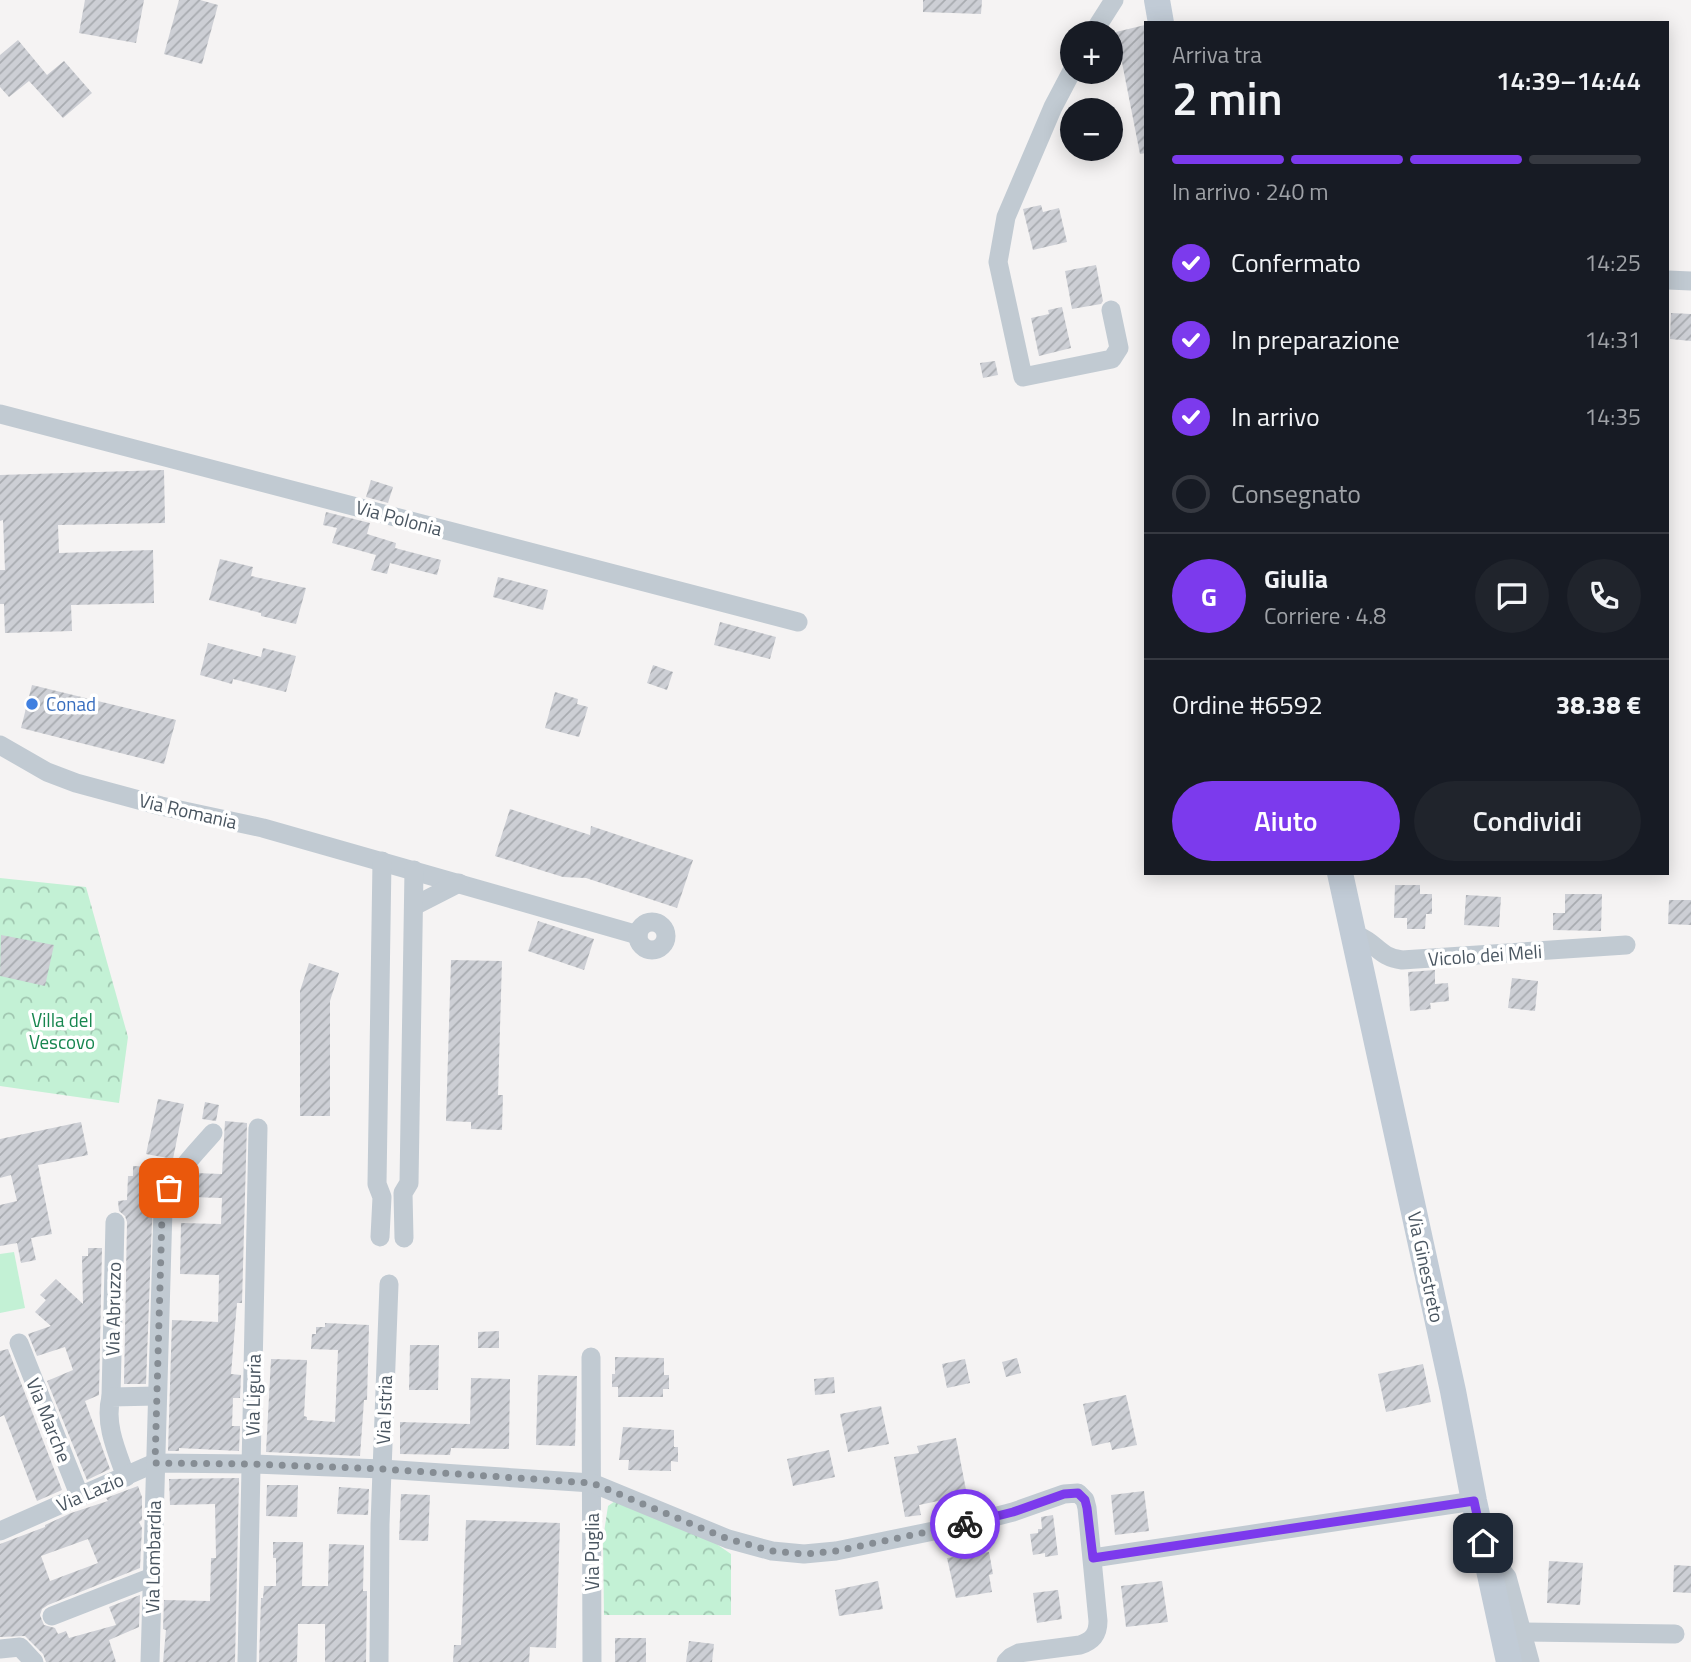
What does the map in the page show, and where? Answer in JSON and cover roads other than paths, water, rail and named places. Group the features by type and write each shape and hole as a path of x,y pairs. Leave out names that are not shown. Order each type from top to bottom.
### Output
{"street":[{"path":"1101,21 1114,0"},
{"path":"1157,0 1161,21"},
{"path":"1065,84 1006,217 998,262 1023,377 1112,359 1119,348 1111,310"},
{"path":"1669,280 1691,281"},
{"name":"Via Polonia","path":"0,414 798,622"},
{"name":"Via Romania","path":"0,745 47,772 76,783 161,806 263,828 638,935"},
{"path":"380,1237 382,1197 377,1184 383,861"},
{"path":"404,1238 403,1194 409,1183 414,870"},
{"name":"Via Ginestreto","path":"1340,875 1509,1662"},
{"path":"414,906 459,883"},
{"name":"Vicolo dei Meli","path":"1353,935 1368,939 1384,956 1402,960 1626,945"},
{"name":"Via Liguria","path":"247,1662 258,1128"},
{"name":"Via Lombardia","path":"150,1662 164,1203 177,1174 213,1133"},
{"name":"Via Abruzzo","path":"115,1222 111,1397 107,1411 126,1477"},
{"name":"Via Istria","path":"379,1662 382,1469 389,1284"},
{"name":"Via Marche","path":"19,1343 80,1496"},
{"name":"Via Puglia","path":"591,1357 592,1662"},
{"path":"111,1397 157,1396"},
{"name":"Via Lazio","path":"0,1531 155,1463 252,1464 382,1469 592,1483 756,1548 804,1554 836,1551 981,1521 1073,1492 1082,1496 1086,1504 1093,1558"},
{"path":"1006,1662 1019,1653 1077,1646 1093,1639 1098,1626 1093,1558 1474,1501"},
{"path":"1488,1564 1502,1571 1507,1577 1530,1662"},
{"path":"52,1616 152,1577"},
{"path":"1523,1632 1675,1634"},
{"path":"0,1649 19,1647 25,1650 34,1662"}],"place":[{"name":"Conad","path":"32,704"}],"park label":[{"name":"Villa del Vescovo","path":"62,1031"}]}
